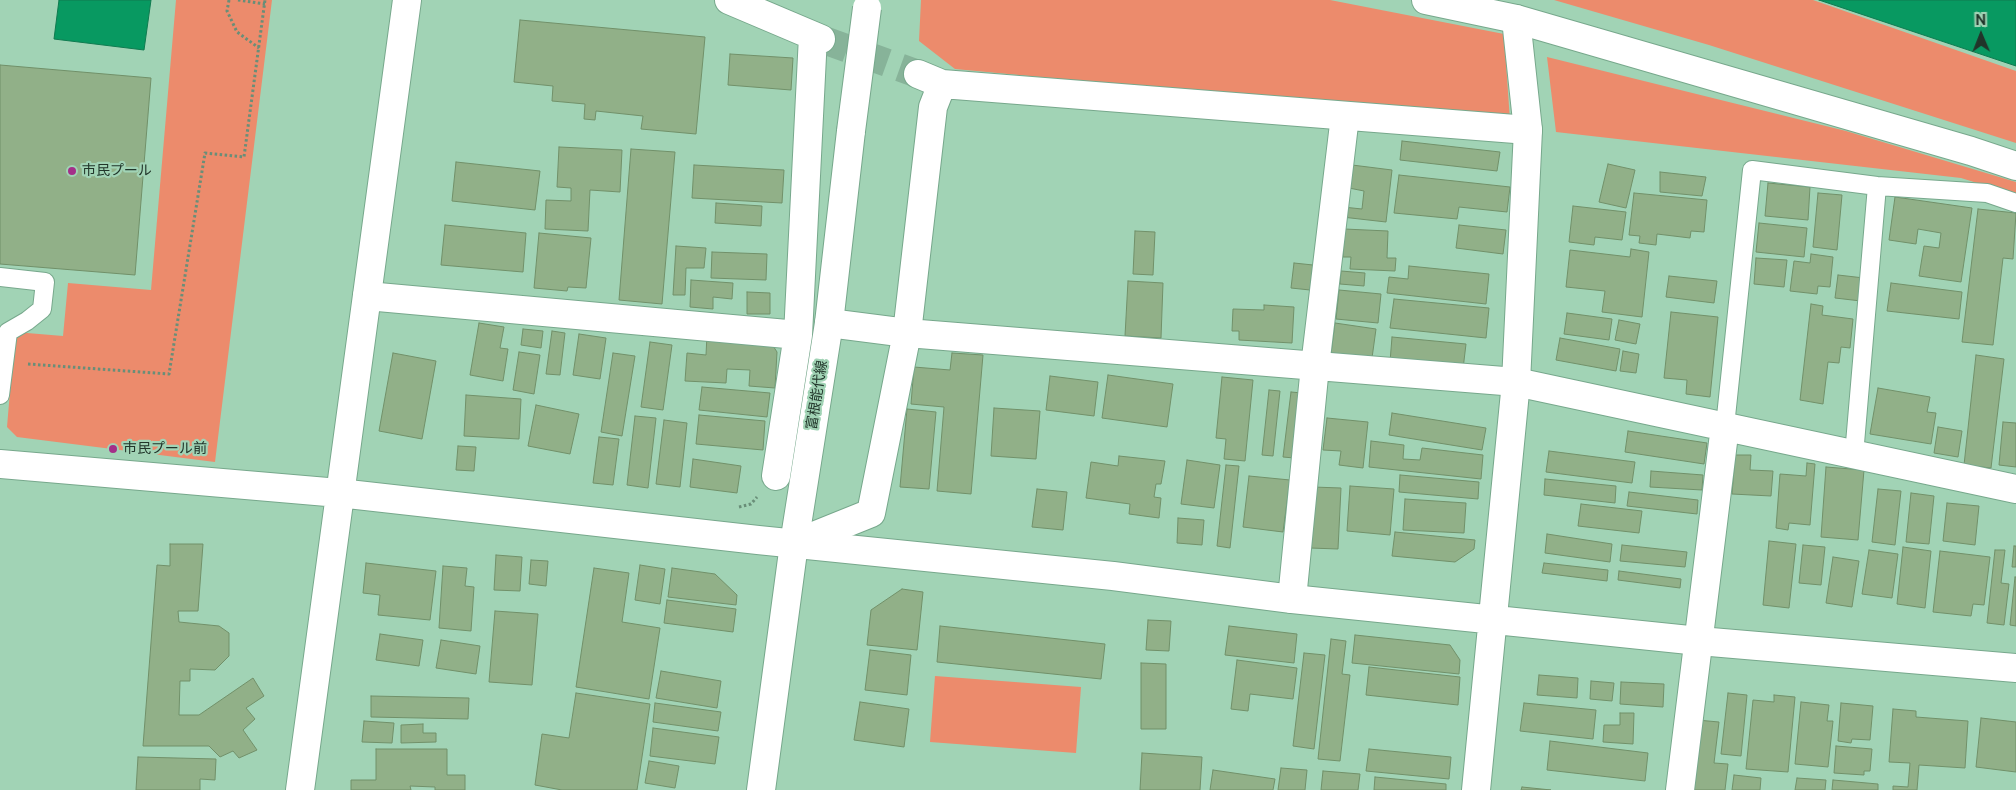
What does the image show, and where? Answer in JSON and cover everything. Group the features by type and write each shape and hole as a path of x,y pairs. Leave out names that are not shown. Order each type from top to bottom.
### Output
{"street":[{"path":"300,790 407,0"},
{"path":"729,0 817,37 798,335 776,476"},
{"path":"1426,0 1516,19 1971,151 2016,166"},
{"name":"富根能代線","path":"761,790 794,544 829,323 868,4"},
{"path":"1476,790 1516,382 1528,130 1516,19"},
{"path":"794,544 870,513 907,333 933,108 930,79 1345,116 1528,130"},
{"path":"1292,599 1316,366 1345,116"},
{"path":"367,296 798,335"},
{"path":"829,323 907,333 1516,382 2016,489"},
{"path":"1680,790 1700,641 1725,426"},
{"path":"0,464 339,493 794,544 1113,576 1292,599 1493,618 1700,641 2016,668"}],"lane":[{"path":"1725,426 1752,170 1877,186 1987,193 2016,203"},
{"path":"1854,455 1877,186"},
{"path":"0,277 45,282 42,309 27,321 8,332 0,395"}],"path":[{"path":"229,0 227,11 237,32 259,48"},
{"path":"5,362 169,374 206,153 244,157 265,2 238,0"}],"shaded area":[{"path":"59,0 151,0 144,50 54,39"},
{"path":"176,0 272,0 215,462 17,437 7,427 15,332 63,336 68,283 151,290"},
{"path":"921,0 1330,0 1504,34 1510,121 955,69 919,41"},
{"path":"1554,0 1813,0 2016,71 2016,143 1709,45"},
{"path":"1819,0 2016,0 2016,66"},
{"path":"1547,57 1846,131 2016,182 2016,195 1961,178 1556,132"},
{"path":"935,676 1081,687 1076,753 930,742"}],"building":[{"path":"520,20 705,37 696,134 641,129 643,116 596,111 595,120 584,119 585,104 552,101 553,86 514,82"},
{"path":"730,54 793,58 791,90 728,85"},
{"name":"市民プール","path":"0,65 151,78 135,275 0,264"},
{"path":"1402,141 1500,152 1497,171 1400,160"},
{"path":"559,147 622,150 620,192 590,190 588,231 545,229 546,200 571,201 571,188 557,187"},
{"path":"631,149 675,152 662,304 619,300"},
{"path":"456,162 540,171 535,210 452,201"},
{"path":"1608,164 1635,170 1626,208 1599,202"},
{"path":"694,165 784,170 782,203 692,198"},
{"path":"1352,165 1392,170 1386,222 1342,217 1343,207 1362,209 1364,191 1349,188"},
{"path":"1660,172 1706,177 1702,196 1660,192"},
{"path":"1399,175 1510,187 1507,212 1459,207 1457,219 1394,213"},
{"path":"1768,183 1810,187 1808,220 1765,216"},
{"path":"1634,193 1707,200 1704,232 1691,231 1690,238 1657,234 1656,245 1639,243 1640,236 1629,235"},
{"path":"1818,193 1842,195 1837,250 1813,247"},
{"path":"1895,197 1972,208 1961,282 1919,276 1924,246 1939,248 1941,233 1918,229 1916,244 1889,240"},
{"path":"716,203 762,206 761,226 715,223"},
{"path":"1573,206 1626,212 1622,240 1595,237 1594,245 1569,242"},
{"path":"1978,209 2016,213 2013,259 2003,258 1993,345 1962,342"},
{"path":"1759,223 1807,228 1804,257 1756,252"},
{"path":"445,225 526,233 523,272 441,265"},
{"path":"1459,225 1506,230 1503,254 1456,248"},
{"path":"1344,229 1388,231 1387,258 1396,258 1395,271 1350,269 1351,257 1343,257"},
{"path":"1135,231 1155,232 1153,275 1133,274"},
{"path":"539,233 591,238 586,288 568,287 567,291 534,288"},
{"path":"676,246 706,248 704,268 686,268 685,295 673,295"},
{"path":"1631,249 1649,252 1642,317 1602,312 1605,291 1566,287 1570,250 1630,257"},
{"path":"712,252 767,254 766,280 711,278"},
{"path":"1811,254 1833,257 1830,287 1818,286 1817,294 1790,291 1794,261 1810,263"},
{"path":"1756,258 1787,260 1784,287 1754,284"},
{"path":"1294,263 1313,265 1310,290 1291,288"},
{"path":"1409,266 1489,274 1486,304 1387,293 1389,277 1408,279"},
{"path":"1341,271 1365,273 1364,286 1340,284"},
{"path":"1838,275 1864,278 1861,301 1835,298"},
{"path":"1669,276 1717,281 1714,303 1666,297"},
{"path":"691,280 733,283 732,299 713,297 713,309 690,307"},
{"path":"1128,281 1163,283 1161,338 1125,336"},
{"path":"1891,283 1962,292 1959,319 1887,311"},
{"path":"1339,290 1381,294 1378,323 1336,319"},
{"path":"747,292 770,293 770,314 747,314"},
{"path":"1394,299 1489,308 1486,338 1390,328"},
{"path":"1811,304 1823,306 1822,315 1853,319 1850,348 1841,347 1839,363 1828,362 1823,404 1800,400"},
{"path":"1264,305 1294,307 1292,343 1239,340 1239,331 1232,331 1233,309 1264,310"},
{"path":"1671,312 1718,317 1710,397 1686,394 1687,380 1664,378"},
{"path":"1567,313 1612,319 1609,340 1564,334"},
{"path":"1619,320 1640,324 1636,344 1615,340"},
{"path":"479,323 504,327 500,348 508,349 503,381 470,375"},
{"path":"1335,323 1376,329 1372,358 1331,353"},
{"path":"523,329 543,331 541,348 521,345"},
{"path":"552,331 565,333 560,375 546,374"},
{"path":"579,334 606,338 600,379 573,375"},
{"path":"707,335 768,338 777,352 775,388 749,386 750,370 727,369 726,383 685,381 687,353 706,355"},
{"path":"1392,337 1466,344 1463,369 1390,362"},
{"path":"1560,338 1620,349 1616,371 1556,360"},
{"path":"650,342 672,345 663,410 641,407"},
{"path":"1623,351 1639,354 1636,373 1620,371"},
{"path":"519,352 540,355 534,394 513,390"},
{"path":"393,353 436,361 422,439 379,431"},
{"path":"613,353 635,356 622,436 601,432"},
{"path":"952,353 983,355 971,494 937,491 944,407 911,404 914,367 950,370"},
{"path":"1976,355 2004,359 1991,468 1964,465"},
{"path":"1108,375 1173,384 1167,427 1102,418"},
{"path":"1050,376 1098,382 1094,416 1046,410"},
{"path":"1222,377 1253,380 1245,461 1224,459 1226,439 1216,438"},
{"path":"702,387 770,393 767,417 699,410"},
{"path":"1878,388 1930,397 1927,412 1936,413 1931,444 1870,434"},
{"path":"1269,390 1280,391 1273,456 1262,455"},
{"path":"1291,392 1302,393 1294,458 1283,457"},
{"path":"466,395 521,399 519,439 464,436"},
{"path":"536,405 579,414 570,454 528,446"},
{"path":"994,408 1040,411 1036,459 991,456"},
{"path":"907,409 936,412 929,489 900,487"},
{"path":"1392,413 1486,428 1482,450 1389,435"},
{"path":"699,415 765,421 763,450 696,444"},
{"path":"635,416 656,418 648,488 627,485"},
{"path":"1327,418 1368,422 1363,468 1339,465 1341,451 1323,450"},
{"path":"664,420 687,423 680,487 656,484"},
{"path":"2003,422 2016,423 2016,467 1999,465"},
{"path":"1938,427 1962,431 1958,457 1934,453"},
{"path":"1628,431 1707,443 1704,464 1625,452"},
{"path":"599,437 619,439 613,485 593,483"},
{"path":"1371,441 1404,445 1403,459 1420,460 1422,448 1483,455 1481,479 1369,467"},
{"path":"458,446 476,447 474,471 456,470"},
{"path":"1549,451 1635,462 1632,483 1546,472"},
{"path":"1735,455 1751,455 1750,470 1773,471 1771,496 1732,494"},
{"path":"1119,456 1165,461 1161,484 1156,484 1154,497 1161,498 1159,518 1129,514 1130,504 1086,498 1091,462 1118,466"},
{"path":"693,459 741,466 737,493 690,487"},
{"path":"1187,460 1220,465 1214,508 1181,504"},
{"path":"1807,463 1815,464 1810,525 1789,523 1788,530 1776,528 1780,474 1806,476"},
{"path":"1226,465 1239,466 1230,548 1217,546"},
{"path":"1826,467 1864,470 1858,540 1821,537"},
{"path":"1651,471 1703,475 1702,490 1650,487"},
{"path":"1400,475 1479,482 1478,499 1399,492"},
{"path":"1249,476 1290,480 1283,532 1243,527"},
{"path":"1545,479 1616,486 1615,503 1544,495"},
{"path":"1350,486 1394,489 1390,535 1347,531"},
{"path":"1313,487 1341,488 1338,549 1310,548"},
{"path":"1037,489 1067,492 1063,530 1032,527"},
{"path":"1878,489 1901,491 1895,545 1872,542"},
{"path":"1629,492 1698,500 1697,514 1627,506"},
{"path":"1911,493 1934,496 1929,544 1906,542"},
{"path":"1405,499 1466,503 1464,533 1403,530"},
{"path":"1947,503 1979,506 1975,545 1943,541"},
{"path":"1581,504 1642,511 1639,533 1578,526"},
{"path":"1178,518 1204,520 1202,545 1177,543"},
{"path":"1395,532 1475,540 1474,549 1455,562 1392,556"},
{"path":"1547,534 1612,544 1610,562 1545,553"},
{"path":"1769,541 1796,544 1789,608 1763,605"},
{"path":"170,544 203,544 198,611 178,611 179,622 219,626 229,633 229,656 215,670 190,669 190,681 180,681 179,715 199,715 253,678 264,696 246,708 255,719 243,730 257,750 239,758 233,751 220,757 209,746 143,746 157,565 170,566"},
{"path":"1622,545 1687,552 1685,567 1620,561"},
{"path":"1803,545 1825,547 1821,585 1799,583"},
{"path":"2014,546 2016,546 2016,567 2012,567"},
{"path":"1903,547 1931,551 1925,608 1897,604"},
{"path":"1869,550 1898,554 1892,598 1862,594"},
{"path":"1995,550 2005,550 2001,583 2009,584 2004,625 1987,623"},
{"path":"1940,551 1990,557 1984,605 1973,604 1971,616 1933,612"},
{"path":"496,555 522,557 520,591 494,590"},
{"path":"1833,557 1859,561 1852,607 1826,603"},
{"path":"531,560 548,561 546,586 529,584"},
{"path":"366,563 436,571 430,620 378,615 380,595 363,593"},
{"path":"1544,563 1608,570 1607,581 1542,573"},
{"path":"640,565 665,569 660,604 635,600"},
{"path":"443,566 467,568 465,586 474,587 471,631 439,628"},
{"path":"594,568 629,573 622,622 660,628 649,699 576,687"},
{"path":"672,568 715,574 737,595 736,605 668,597"},
{"path":"1619,571 1681,579 1680,588 1618,580"},
{"path":"2016,577 2016,626 2010,625"},
{"path":"902,589 923,592 917,650 867,645 871,610"},
{"path":"667,600 736,609 733,632 664,623"},
{"path":"495,611 538,614 532,685 489,682"},
{"path":"1148,620 1171,621 1169,651 1146,650"},
{"path":"940,626 1105,644 1101,679 937,662"},
{"path":"1229,626 1297,634 1294,663 1225,655"},
{"path":"380,634 423,640 419,666 376,660"},
{"path":"1355,635 1450,645 1460,660 1459,674 1352,663"},
{"path":"1331,639 1346,641 1342,674 1350,675 1340,761 1318,759"},
{"path":"441,640 480,646 476,674 436,668"},
{"path":"870,650 911,655 907,695 865,690"},
{"path":"1304,653 1325,655 1314,749 1293,746"},
{"path":"1237,660 1297,668 1293,699 1250,694 1248,711 1231,709"},
{"path":"1141,663 1166,664 1166,729 1141,729"},
{"path":"1369,667 1460,677 1458,705 1366,695"},
{"path":"661,671 721,681 717,708 656,698"},
{"path":"1539,675 1578,678 1577,698 1537,695"},
{"path":"1591,681 1614,683 1612,701 1590,699"},
{"path":"1621,682 1664,684 1663,707 1620,704"},
{"path":"576,693 650,704 637,790 562,790 535,785 542,734 569,738"},
{"path":"1728,693 1747,695 1741,756 1721,754"},
{"path":"1774,695 1795,697 1788,772 1746,769 1753,700 1774,702"},
{"path":"371,696 469,698 468,719 371,717"},
{"path":"860,702 909,709 904,747 854,740"},
{"path":"1801,702 1829,705 1827,721 1833,721 1828,767 1795,764"},
{"path":"655,703 721,712 718,731 653,722"},
{"path":"1524,703 1596,710 1593,739 1520,731"},
{"path":"1841,703 1873,706 1870,740 1852,739 1851,743 1838,741"},
{"path":"1893,709 1916,711 1916,717 1968,721 1965,768 1919,765 1917,790 1893,790 1893,786 1908,787 1910,763 1889,762"},
{"path":"1620,713 1634,713 1633,744 1603,742 1604,725 1620,725"},
{"path":"1981,718 2016,722 2016,772 1976,767"},
{"path":"1697,720 1719,722 1714,763 1728,764 1725,790 1689,790"},
{"path":"364,721 394,723 392,743 362,742"},
{"path":"423,724 423,733 436,733 436,742 401,743 401,725"},
{"path":"653,728 719,737 715,764 650,756"},
{"path":"1550,741 1648,753 1645,781 1547,770"},
{"path":"1836,746 1872,749 1870,771 1864,771 1864,775 1834,773"},
{"path":"376,749 447,749 447,775 465,775 465,790 435,790 435,787 410,786 411,790 351,790 351,780 376,780"},
{"path":"1369,749 1451,757 1449,779 1366,771"},
{"path":"1142,753 1202,757 1200,790 1140,790"},
{"path":"138,757 216,759 215,780 200,779 200,790 136,790"},
{"path":"649,761 679,766 675,788 645,783"},
{"path":"1281,768 1307,770 1305,790 1278,790"},
{"path":"1213,770 1275,779 1273,790 1210,790"},
{"path":"1323,771 1360,774 1358,790 1321,790"},
{"path":"1734,775 1761,778 1760,790 1732,790"},
{"path":"1375,777 1446,784 1446,790 1374,790"},
{"path":"1797,778 1826,780 1825,790 1795,790"},
{"path":"1833,780 1878,784 1878,790 1832,790"},
{"path":"1522,787 1551,790 1521,790"}],"tunnel":[{"path":"821,39 918,74"}],"place":[{"name":"市民プール","path":"72,171"},
{"name":"市民プール前","path":"113,449"}]}
